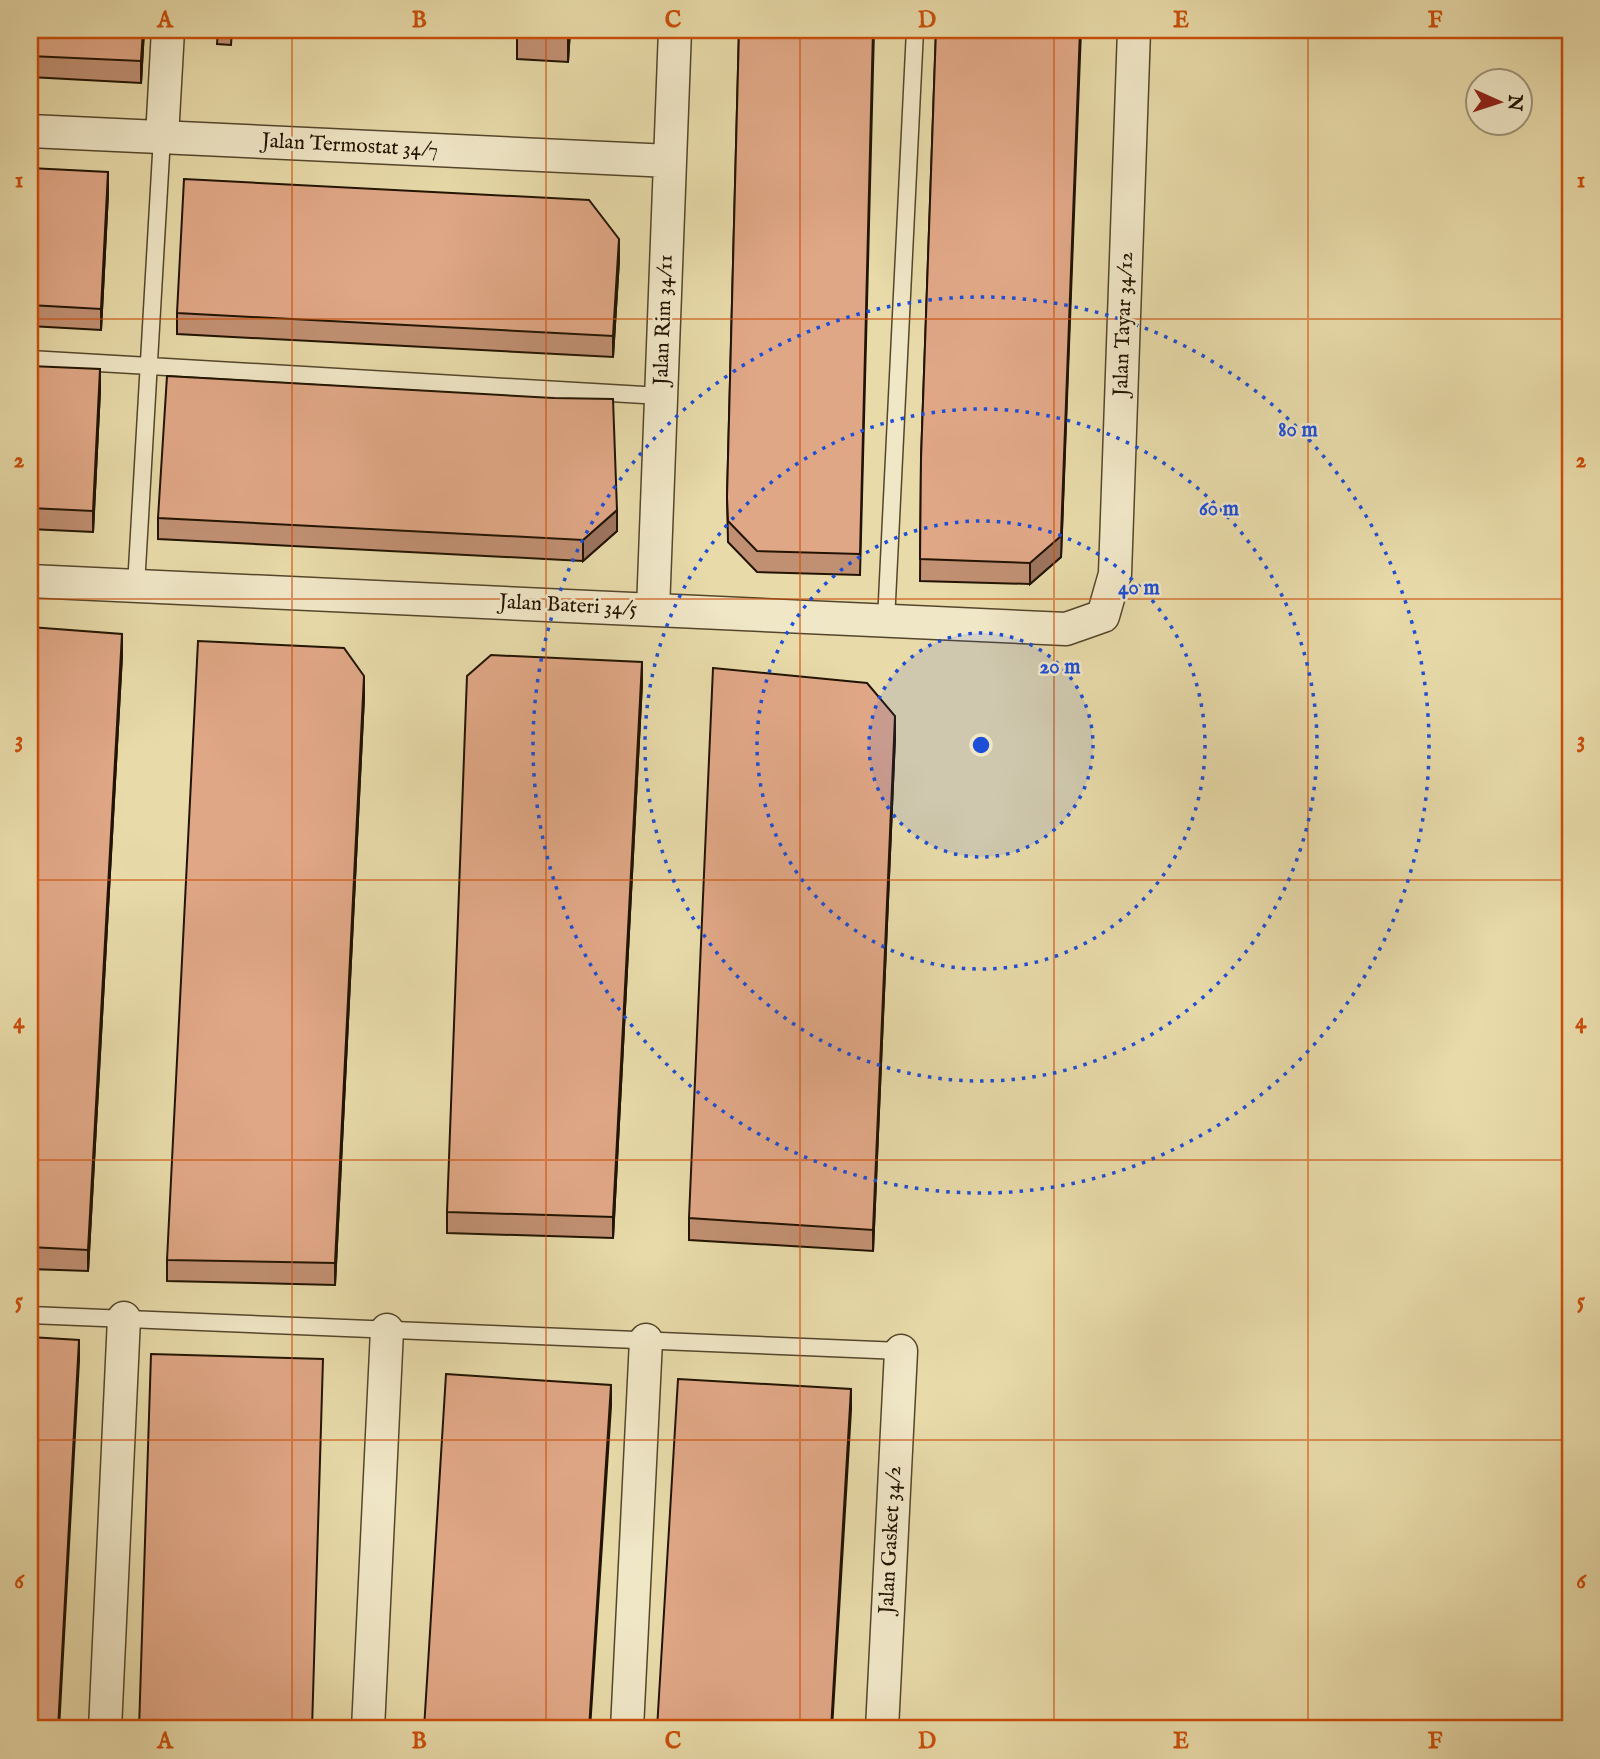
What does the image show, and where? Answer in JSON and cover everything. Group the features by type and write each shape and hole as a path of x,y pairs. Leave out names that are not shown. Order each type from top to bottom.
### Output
{"street":[{"path":"162,137 168,30"},
{"name":"Jalan Rim 34/11","path":"653,610 675,30"},
{"name":"Jalan Tayar 34/12","path":"1103,616 1115,574 1134,30"},
{"name":"Jalan Termostat 34/7","path":"30,131 670,161"},
{"name":"Jalan Bateri 34/5","path":"30,581 1066,629 1103,616"},
{"path":"105,1729 124,1318"},
{"path":"368,1729 387,1330"},
{"path":"627,1729 646,1340"},
{"name":"Jalan Gasket 34/2","path":"882,1729 901,1351"}],"lane":[{"path":"886,621 915,30"},
{"path":"136,586 162,137"},
{"path":"30,359 661,396"},
{"path":"30,1315 901,1351"}],"building":[{"path":"30,30 143,30 141,61 30,56"},
{"path":"218,30 232,30 231,38 217,37"},
{"path":"568,30 568,35 517,32"},
{"path":"739,30 873,30 860,554 757,551 728,521"},
{"path":"936,30 1080,30 1061,536 1030,563 920,559"},
{"path":"30,168 108,172 101,309 30,305"},
{"path":"184,179 589,200 619,239 613,336 177,313"},
{"path":"30,366 100,369 93,511 30,508"},
{"path":"167,376 613,399 617,510 583,540 158,518"},
{"path":"30,627 122,634 88,1250 30,1247"},
{"path":"198,641 344,648 364,676 335,1263 167,1260"},
{"path":"491,655 642,662 613,1217 447,1212 467,676"},
{"path":"713,668 867,683 895,716 873,1230 689,1218"},
{"path":"30,1337 79,1340 58,1729 30,1729"},
{"path":"151,1354 323,1359 312,1729 139,1729"},
{"path":"446,1374 611,1385 589,1729 424,1729"},
{"path":"678,1379 851,1389 831,1729 657,1729"}]}
